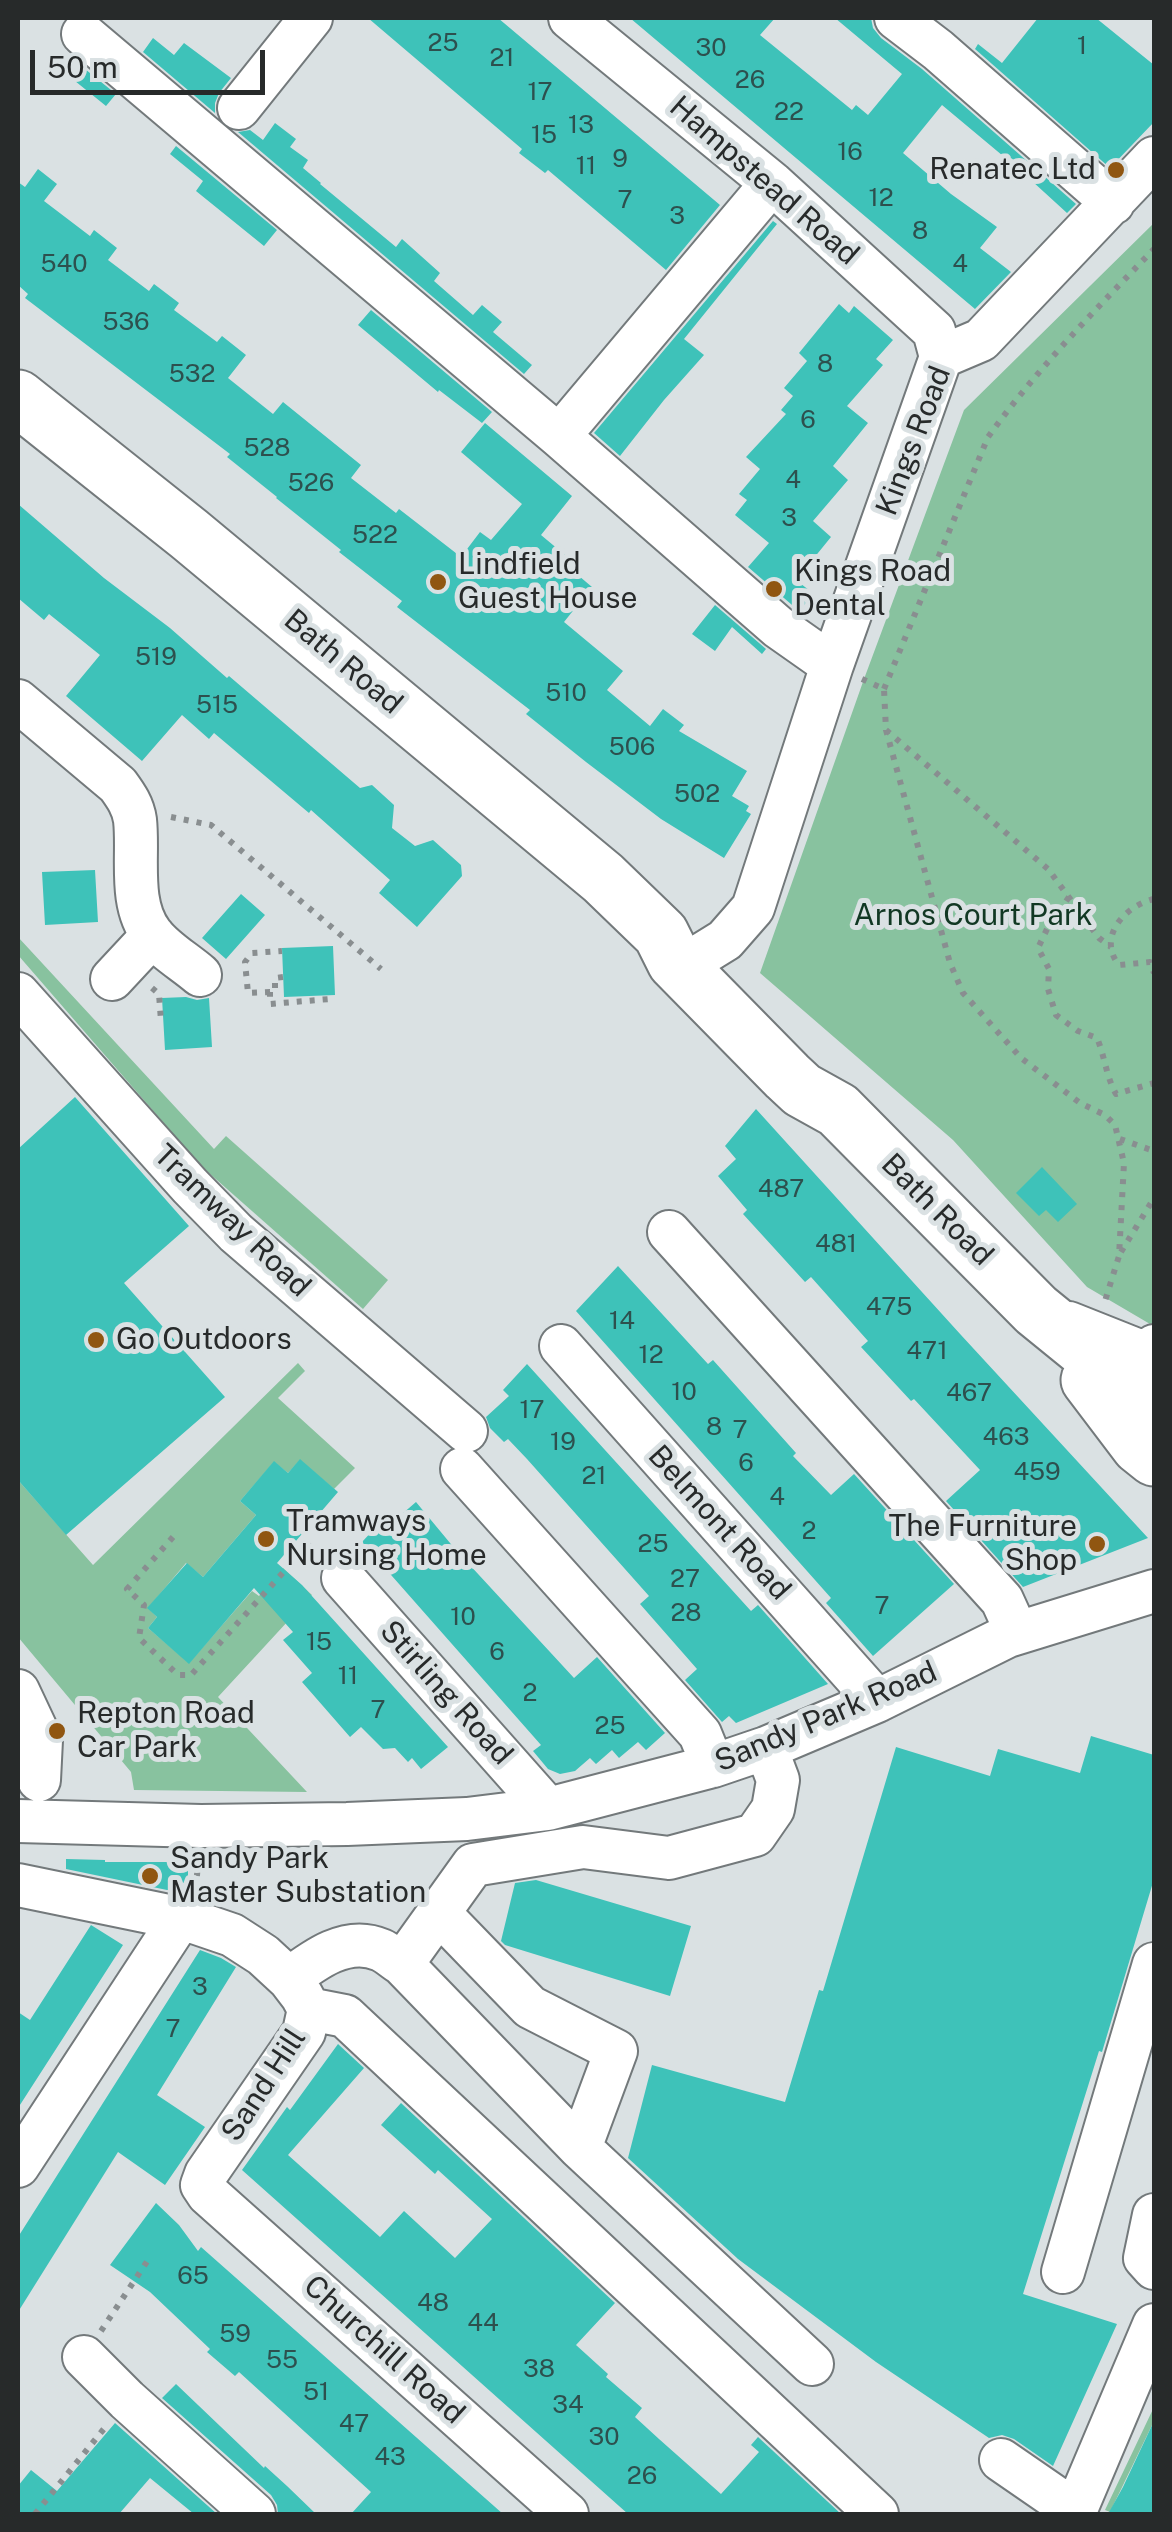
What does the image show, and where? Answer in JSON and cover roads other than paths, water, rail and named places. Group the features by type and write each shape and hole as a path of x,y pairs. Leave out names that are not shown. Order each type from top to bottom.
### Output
{"highway":[{"name":"Bath Road","path":"18,398 189,534 557,839 603,878 668,949 824,1063 838,1110"},
{"name":"Bath Road","path":"668,949 712,1011 802,1090 838,1110 1036,1310 1154,1406"},
{"name":"Bath Road","path":"1036,1310 1139,1446 1154,1458"}],"street":[{"path":"239,108 311,18"},
{"name":"Hampstead Road","path":"570,18 772,183 934,331 942,357"},
{"path":"896,18 1113,202"},
{"path":"83,34 559,436 829,674"},
{"name":"Kings Road","path":"668,949 726,940 753,908 829,674 942,357 980,340 1154,158"},
{"path":"559,436 772,183"},
{"path":"18,702 118,785 129,800 135,819 141,912 152,935 200,975"},
{"path":"112,979 152,935"},
{"name":"Tramway Road","path":"18,994 190,1186 464,1450 700,1734 713,1766"},
{"path":"669,1232 1002,1600 1016,1633"},
{"path":"1036,1310 1147,1354 1154,1346"},
{"name":"Belmont Road","path":"561,1346 877,1700"},
{"name":"Stirling Road","path":"343,1578 548,1808"},
{"name":"Sandy Park Road","path":"18,1821 347,1824 467,1819 548,1808 713,1766 766,1748 1016,1633 1152,1588"},
{"path":"18,1690 40,1740 39,1780"},
{"path":"402,1964 473,1865 583,1847 669,1858 755,1835 773,1809 778,1780 766,1748"},
{"name":"Sand Hill","path":"18,1884 187,1906 264,1955 299,1994 304,2032 202,2185"},
{"path":"18,2166 187,1906"},
{"path":"439,1914 530,2006 616,2051 580,2148"},
{"path":"812,2364 580,2148 402,1964 380,1950 358,1946 333,1950 314,1960 299,1994 345,2016 877,2514"},
{"path":"1063,2272 1148,2026 1154,1964"},
{"name":"Churchill Road","path":"202,2185 567,2514"},
{"path":"1154,2215 1144,2258 1154,2268"},
{"path":"1000,2460 1074,2513 1154,2325"},
{"path":"84,2357 254,2514"}],"place":[{"name":"Renatec Ltd","path":"1116,170"},
{"name":"Lindfield Guest House","path":"438,582"},
{"name":"Kings Road Dental","path":"774,589"},
{"name":"Go Outdoors","path":"96,1340"},
{"name":"Tramways Nursing Home","path":"266,1539"},
{"name":"The Furniture Shop","path":"1097,1544"},
{"name":"Repton Road Car Park","path":"57,1731"},
{"name":"Sandy Park Master Substation","path":"150,1876"}],"park label":[{"name":"Arnos Court Park","path":"973,916"}]}
